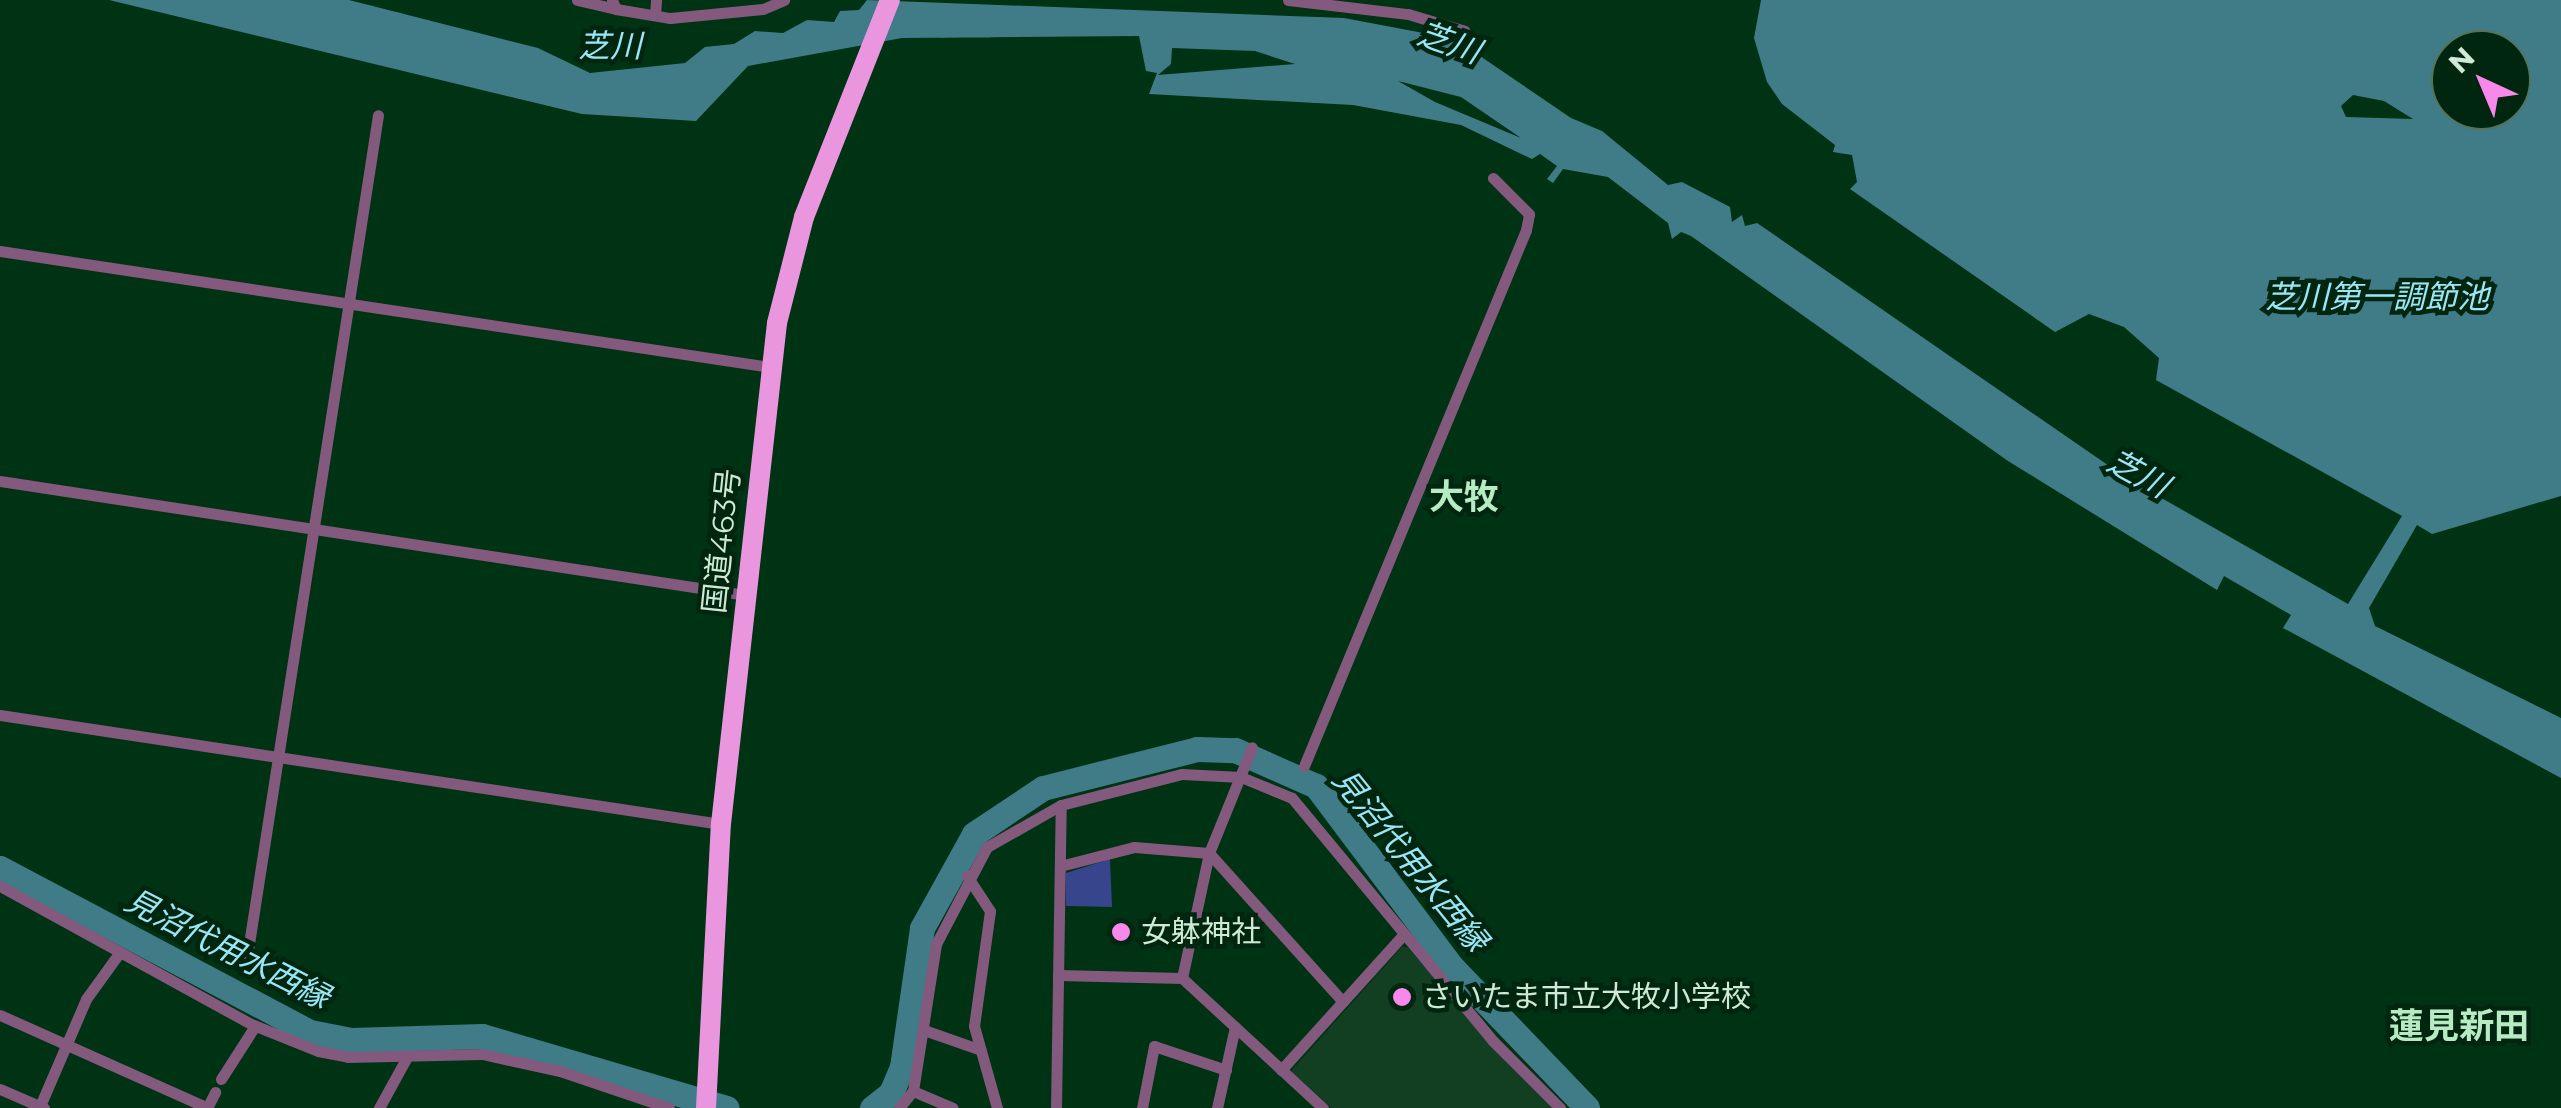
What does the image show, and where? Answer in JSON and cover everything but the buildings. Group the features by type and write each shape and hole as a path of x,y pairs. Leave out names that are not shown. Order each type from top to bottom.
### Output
{"highway":[{"name":"国道463号","path":"706,1100 721,824 770,368 792,252 890,0"}],"street":[{"path":"577,0 614,4 655,15 763,10 784,0"},
{"path":"655,15 656,0"},
{"path":"1288,0 1321,0 1465,31"},
{"path":"246,962 378,115"},
{"path":"1304,766 1526,230 1529,214 1493,178"},
{"path":"0,251 770,368"},
{"path":"0,480 746,595"},
{"path":"0,715 721,824"},
{"path":"1182,978 1209,853 1252,747"},
{"path":"899,1108 913,1091 936,944 968,876 987,847 1060,806 1182,774 1241,777 1292,798 1403,935 1560,1108"},
{"path":"1056,1108 1060,806"},
{"path":"1060,866 1134,846 1209,853 1342,1002"},
{"path":"968,876 990,911 974,1026 997,1108"},
{"path":"0,886 255,1026 333,1054 482,1054 560,1071 669,1108"},
{"path":"1281,1070 1403,935"},
{"path":"0,1088 37,1106 64,1043 120,952"},
{"path":"1058,974 1182,978 1323,1108"},
{"path":"0,1014 207,1108 215,1092"},
{"path":"222,1079 255,1026"},
{"path":"1217,1108 1235,1028"},
{"path":"924,1030 981,1050"},
{"path":"1142,1108 1154,1046 1226,1070"},
{"path":"399,1108 381,1104 406,1057"},
{"path":"913,1091 953,1108"}],"shaded area":[{"path":"1110,859 1112,907 1066,906 1066,873"},
{"name":"さいたま市立大牧小学校","path":"1402,947 1407,947 1552,1108 1332,1108 1291,1071"}],"water":[{"name":"芝川第一調節池","path":"109,0 349,0 538,48 590,73 685,63 705,47 734,44 755,31 783,33 807,20 834,22 840,11 859,10 867,0 1344,18 1455,39 1571,118 1602,131 1668,185 1682,182 1730,207 1732,222 1742,215 1745,226 1757,223 2128,479 2348,604 2402,516 2156,380 2159,358 2124,327 2089,314 2055,332 1850,189 1857,182 1852,155 1833,152 1835,145 1782,104 1767,82 1754,38 1761,0 2561,0 2561,496 2432,534 2417,525 2369,608 2375,626 2561,718 2561,778 2283,628 2291,615 2224,576 2217,590 2008,461 1691,236 1681,232 1672,239 1668,223 1608,177 1563,169 1553,183 1547,179 1557,166 1540,154 1532,159 1461,125 1353,105 1149,94 1157,73 1146,71 1139,36 902,38 748,66 696,121 582,114","holes":["1172,48 1255,51 1295,64 1158,75 1171,64","1398,81 1461,97 1521,138 1435,102","2353,95 2384,101 2413,119 2346,117 2341,106"]}],"waterway":[{"name":"見沼代用水西縁","path":"872,1108 891,1093 902,1067 922,928 974,834 1043,788 1197,749 1235,750 1316,786 1452,967 1587,1108"},
{"name":"見沼代用水西縁","path":"0,868 310,1032 351,1040 482,1036 727,1108"}],"place":[{"name":"女躰神社","path":"1121,932"},
{"name":"さいたま市立大牧小学校","path":"1402,997"}],"district":[{"name":"大牧","path":"1464,497"},
{"name":"蓮見新田","path":"2459,1026"}],"water label":[{"name":"芝川","path":"1449,43"},
{"name":"芝川","path":"610,46"},
{"name":"芝川","path":"2138,474"}]}
